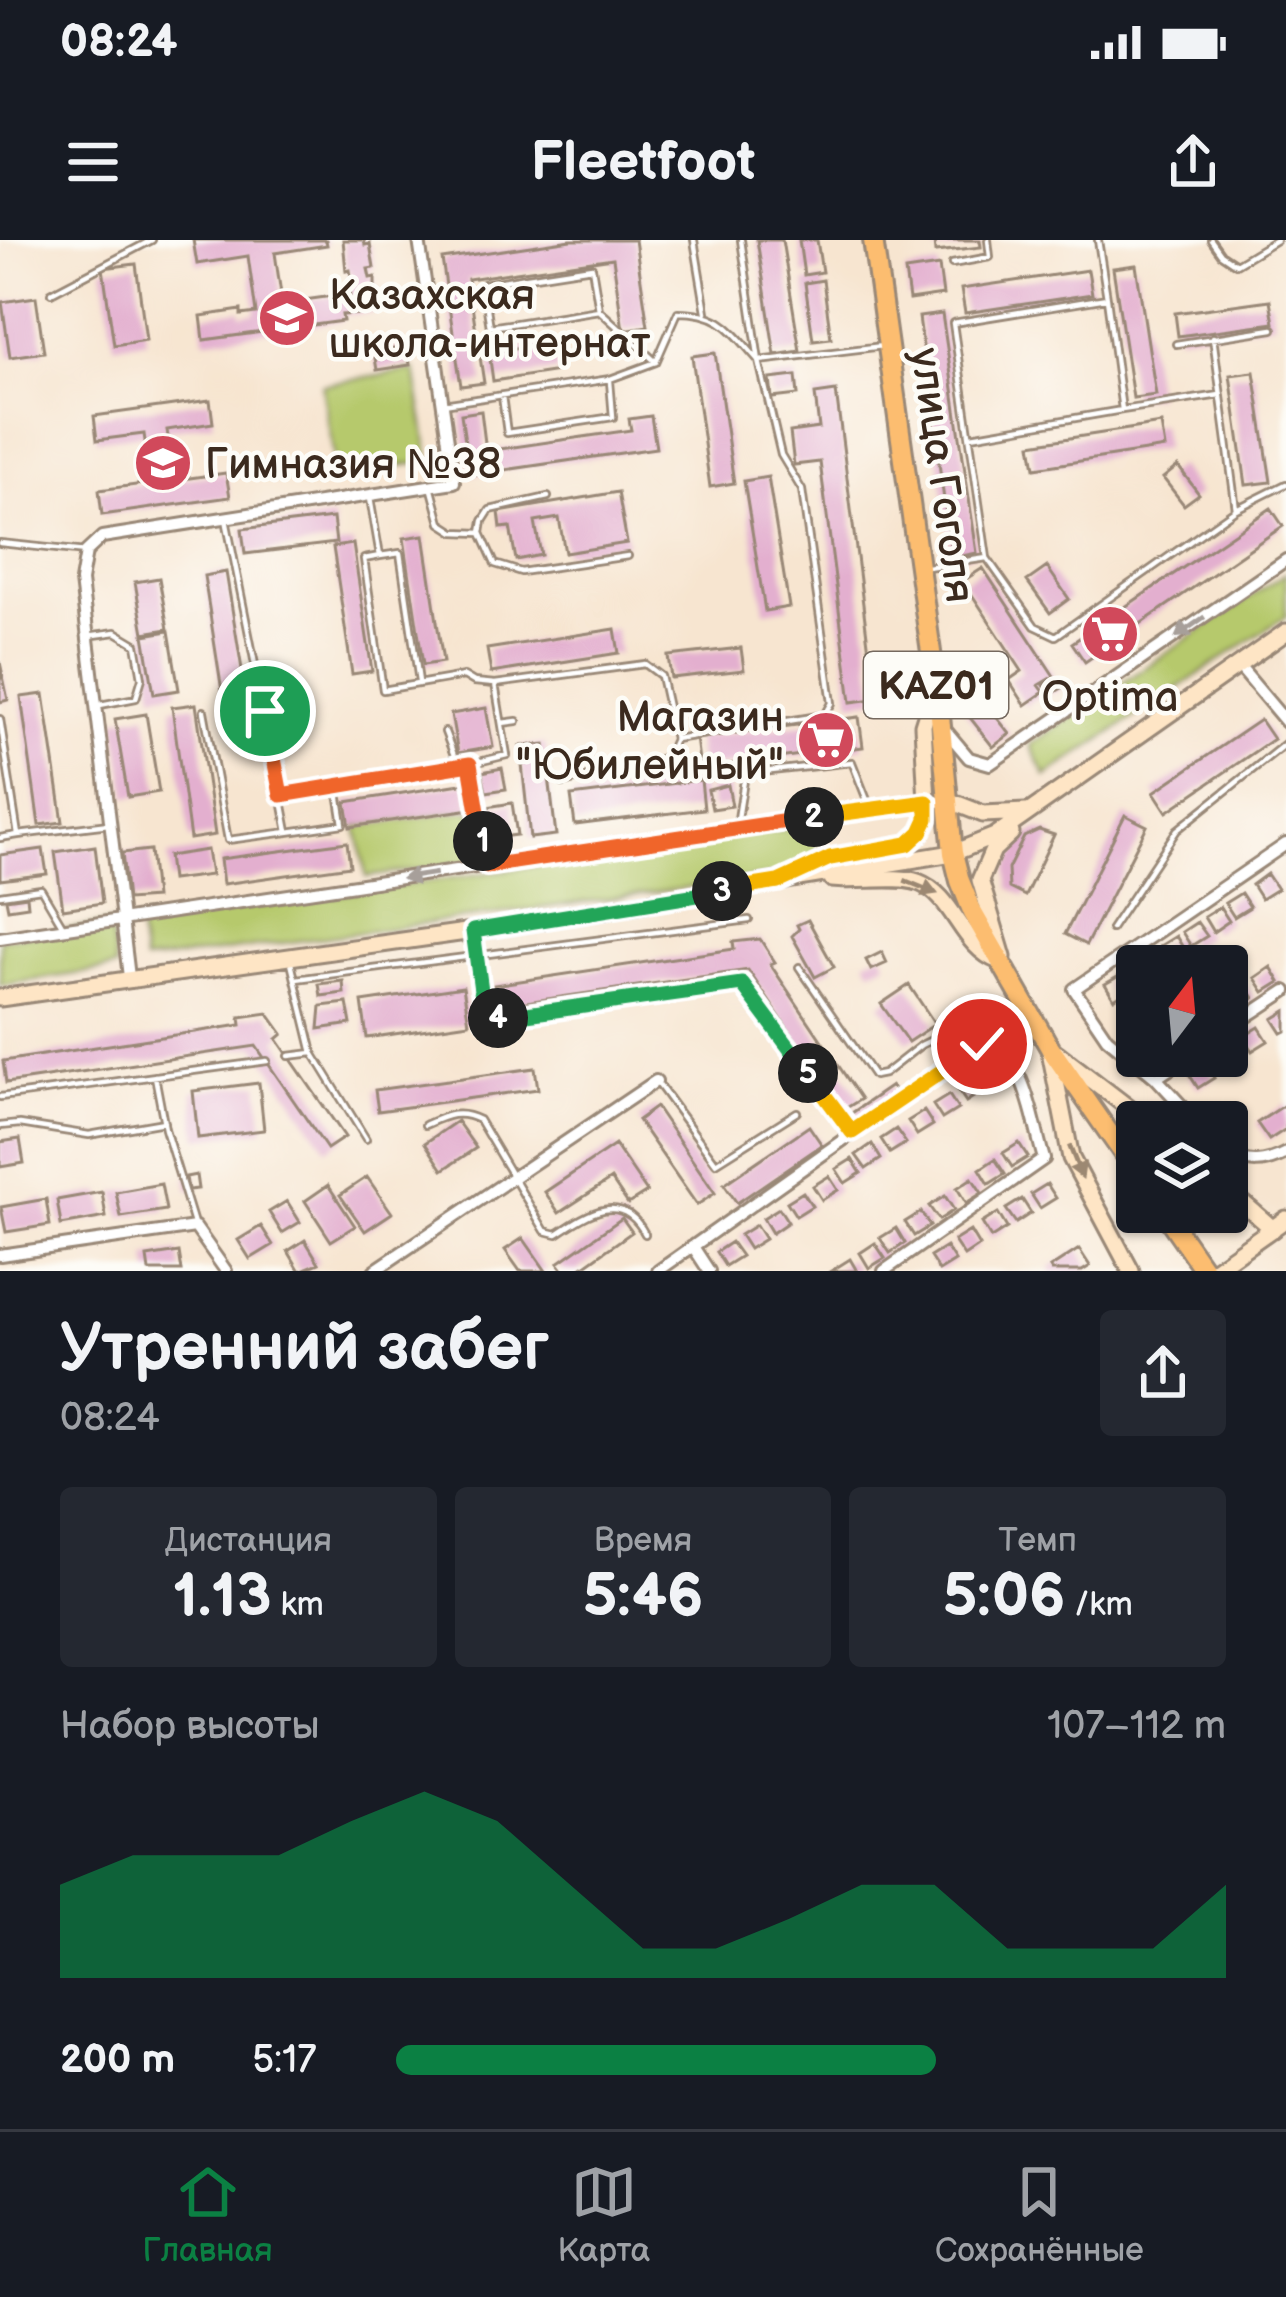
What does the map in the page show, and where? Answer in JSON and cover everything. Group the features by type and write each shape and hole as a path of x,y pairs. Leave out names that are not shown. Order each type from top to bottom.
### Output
{"highway":[{"name":"улица Гоголя","path":"873,240 936,685 953,853 973,913 1050,1048 1116,1143"},
{"path":"1179,1233 1209,1271"}],"main road":[{"path":"0,998 473,931 953,853 995,836 1286,632"},
{"path":"778,882 830,858 908,844 921,832 927,819 923,725 936,685"},
{"path":"950,801 983,814 1024,816"},
{"path":"1004,968 980,880 993,850 1024,816"},
{"path":"811,877 923,884 939,894 974,944 1004,968"},
{"path":"1050,1048 1122,1101"},
{"path":"1050,1048 1071,1158 1132,1271"},
{"path":"1209,1271 1279,1224 1248,1203"}],"street":[{"path":"129,977 81,581 86,552 102,537 454,482 419,240"},
{"path":"941,725 969,758 990,764 1286,560"},
{"path":"1238,665 1286,722"},
{"path":"0,938 737,828 950,801"},
{"path":"1177,1101 1107,1038 1074,989 1286,844"},
{"path":"1248,1016 1286,991"},
{"path":"658,1271 966,1053 982,1044 997,1046 1013,1060 1043,1159 884,1271"},
{"path":"374,1271 656,1081"},
{"path":"1248,1162 1286,1154"},
{"path":"0,1255 195,1227 226,1271"},
{"path":"694,1248 710,1271"}],"lane":[{"path":"51,293 152,240"},
{"path":"694,240 706,312"},
{"path":"675,739 825,715 832,703 802,490 781,455 759,361 741,240"},
{"path":"952,264 990,257 988,240"},
{"path":"1098,240 1122,410"},
{"path":"1211,240 1236,264 1276,240"},
{"path":"599,310 490,327 483,284 592,267 599,310 656,362"},
{"path":"1107,298 953,323 987,558 1036,626 1056,636 1236,509 1286,484"},
{"path":"443,404 610,379 656,362 678,312 706,312 730,329 759,361"},
{"path":"1176,344 1273,329"},
{"path":"1213,337 1236,509"},
{"path":"759,361 890,345"},
{"path":"502,396 507,433 614,417 610,379"},
{"path":"971,436 1220,395"},
{"path":"431,486 441,523 455,532 481,533"},
{"path":"369,496 380,556"},
{"path":"548,497 490,510 481,533 495,564 514,572 628,556"},
{"path":"226,519 287,832"},
{"path":"0,543 86,552"},
{"path":"419,683 400,553 364,560 383,690 464,676 495,684 645,664 661,676 675,739 668,757 563,783"},
{"path":"920,568 987,558"},
{"path":"87,636 116,632 136,644 142,678 136,698 96,706"},
{"path":"281,795 507,755 495,684"},
{"path":"204,711 228,839 343,824 337,786"},
{"path":"0,719 18,836"},
{"path":"502,723 517,721"},
{"path":"445,732 455,758 470,764"},
{"path":"1111,929 1177,830 1286,743"},
{"path":"737,828 745,774 851,762 872,810"},
{"path":"470,764 487,866"},
{"path":"0,787 11,786"},
{"path":"0,838 110,824"},
{"path":"0,896 41,889 64,928"},
{"path":"296,979 749,920"},
{"path":"473,931 485,1020 742,984 852,1132"},
{"path":"290,957 314,1053 367,1139"},
{"path":"799,967 874,1076 884,1074 921,1045 971,1021 997,1046"},
{"path":"289,1057 314,1053"},
{"path":"0,1097 267,1061"},
{"path":"154,1074 195,1227"},
{"path":"656,1081 716,1163 797,1112"},
{"path":"425,1125 452,1113 479,1120 545,1231 557,1234 608,1209 624,1209 636,1217 645,1234"},
{"path":"0,1126 20,1124 88,1135 164,1122"}],"green space":[{"path":"415,370 430,461 337,476 322,385"},
{"path":"1286,573 1286,616 1046,776 1030,745"},
{"path":"471,809 481,861 366,877 357,826"},
{"path":"811,825 819,857 777,876 144,962 138,924"},
{"path":"110,923 116,968 0,985 0,939"}],"building":[{"path":"193,240 326,240 327,245 275,253 283,308 298,306 297,301 350,298 348,282 352,281 350,270 346,271 343,240 364,240 365,245 370,244 374,268 368,269 370,278 375,277 375,313 204,340 201,316 241,310 241,315 256,313 248,256 197,264"},
{"path":"571,240 635,240 648,326 623,330 613,258 468,279 484,383 461,386 442,259"},
{"path":"757,240 782,240 800,351 775,355"},
{"path":"799,240 817,240 822,272 804,275"},
{"path":"934,240 980,240 981,247 935,252"},
{"path":"136,264 146,340 114,345 103,268"},
{"path":"1136,265 1156,395 1133,398 1113,268"},
{"path":"939,266 943,295 909,300 905,271"},
{"path":"1088,270 1092,294 965,313 961,289"},
{"path":"823,280 831,338 813,340 805,283"},
{"path":"36,297 44,352 10,357 2,302"},
{"path":"1270,300 1274,323 1178,336 1175,313"},
{"path":"942,314 977,553 952,558 919,317"},
{"path":"554,342 558,371 493,381 489,352"},
{"path":"408,347 410,365 377,370 374,352"},
{"path":"715,353 734,483 710,487 692,356"},
{"path":"1254,372 1271,482 1246,485 1230,375"},
{"path":"796,376 798,395 772,398 770,379"},
{"path":"836,391 875,699 851,702 820,462 794,465 790,432 819,428 815,394"},
{"path":"210,400 213,423 167,430 175,480 226,473 230,497 102,515 99,490 151,483 144,434 97,440 94,416"},
{"path":"481,411 486,451 631,430 629,419 651,416 656,448 470,475 461,414"},
{"path":"1161,424 1165,448 1035,468 1031,444"},
{"path":"1178,466 1199,494 1184,505 1163,478"},
{"path":"768,477 789,607 765,611 744,481"},
{"path":"618,492 627,543 565,553 559,518 535,522 541,555 516,560 510,527 501,528 499,512"},
{"path":"1271,508 1283,526 1085,662 1072,643"},
{"path":"333,518 336,543 245,554 242,529"},
{"path":"424,535 443,662 423,665 404,538"},
{"path":"353,544 372,671 352,674 333,547"},
{"path":"1047,567 1069,599 1050,613 1027,581"},
{"path":"983,568 1054,676 1039,685 1044,692 1025,705 1009,680 1022,671 963,581"},
{"path":"226,572 247,700 224,704 204,576"},
{"path":"159,578 168,629 144,633 135,582"},
{"path":"615,629 619,653 491,673 487,649"},
{"path":"169,631 179,690 154,694 144,635"},
{"path":"741,648 744,670 671,678 668,656"},
{"path":"0,662 8,700 0,702"},
{"path":"1056,678 1062,688 1050,695 1044,685"},
{"path":"974,689 1010,734 993,747 957,701"},
{"path":"44,694 63,822 39,825 21,697"},
{"path":"196,704 215,835 190,839 172,707"},
{"path":"486,708 493,747 458,753 451,714"},
{"path":"146,714 159,792 128,797 115,719"},
{"path":"859,717 863,747 700,768 696,738"},
{"path":"1260,720 1273,739 1167,812 1154,792"},
{"path":"545,744 556,835 530,838 520,746"},
{"path":"502,768 506,789 486,792 482,772"},
{"path":"701,780 704,809 575,825 571,796"},
{"path":"467,783 471,809 350,827 346,802"},
{"path":"728,785 732,806 712,809 708,790"},
{"path":"512,803 517,835 492,838 487,807"},
{"path":"1125,815 1147,826 1086,945 1065,934"},
{"path":"1039,830 1054,835 1025,896 1009,888 1008,869 1024,837"},
{"path":"347,842 350,866 223,884 220,859"},
{"path":"95,846 102,903 63,909 55,852"},
{"path":"43,849 47,874 0,880 0,855"},
{"path":"150,850 155,898 127,900 122,853"},
{"path":"207,850 211,875 171,880 168,856"},
{"path":"1267,874 1277,889 1261,899 1252,885"},
{"path":"1241,893 1250,907 1234,917 1225,903"},
{"path":"27,896 28,906 8,909 6,899"},
{"path":"1220,907 1229,921 1213,932 1204,917"},
{"path":"808,920 834,967 815,977 792,936 797,925"},
{"path":"1197,922 1207,936 1190,945 1182,932"},
{"path":"760,939 775,962 770,964 861,1099 843,1110 748,970 498,1006 494,985 734,949 733,942"},
{"path":"882,952 887,963 871,970 866,960"},
{"path":"1271,967 1280,982 1264,992 1255,978"},
{"path":"1116,978 1116,998 1114,999 1105,984"},
{"path":"343,981 344,993 321,996 319,984"},
{"path":"909,985 935,1024 908,1042 881,1004"},
{"path":"463,987 469,1023 367,1038 362,1002"},
{"path":"347,1003 351,1024 319,1029 321,1006"},
{"path":"1286,1011 1286,1031 1282,1033 1273,1019"},
{"path":"268,1013 283,1034 277,1039 345,1137 327,1149 256,1046 6,1083 3,1061 241,1025 240,1017"},
{"path":"1259,1027 1268,1041 1252,1051 1248,1034"},
{"path":"535,1068 538,1089 378,1111 375,1090"},
{"path":"972,1077 981,1092 966,1102 956,1087"},
{"path":"1191,1077 1213,1077 1214,1078 1198,1088"},
{"path":"259,1083 264,1130 198,1138 193,1091"},
{"path":"891,1086 899,1096 862,1121 853,1121 849,1115"},
{"path":"949,1095 958,1109 942,1119 933,1105"},
{"path":"1286,1104 1286,1129 1269,1140 1257,1123"},
{"path":"656,1107 715,1193 697,1205 638,1120"},
{"path":"924,1111 933,1125 917,1135 908,1121"},
{"path":"457,1121 476,1148 443,1170 425,1143"},
{"path":"809,1126 822,1145 737,1203 724,1184"},
{"path":"896,1129 906,1143 890,1153 881,1139"},
{"path":"20,1139 24,1163 0,1167 0,1142"},
{"path":"1019,1143 1028,1157 1012,1167 1003,1153"},
{"path":"872,1144 881,1159 866,1169 856,1155"},
{"path":"615,1145 647,1192 628,1204 611,1179 559,1213 545,1192"},
{"path":"852,1159 861,1173 845,1183 836,1169"},
{"path":"995,1159 1005,1174 989,1184 980,1169"},
{"path":"196,1175 198,1189 188,1190 186,1177"},
{"path":"829,1176 838,1190 822,1200 813,1186"},
{"path":"367,1177 392,1213 365,1231 340,1195"},
{"path":"972,1178 982,1193 966,1203 957,1188"},
{"path":"161,1184 166,1210 121,1217 116,1192"},
{"path":"1047,1184 1056,1198 1040,1208 1031,1194"},
{"path":"328,1185 355,1226 331,1241 305,1201"},
{"path":"102,1192 106,1217 61,1225 57,1200"},
{"path":"803,1192 812,1206 796,1216 787,1202"},
{"path":"945,1196 954,1210 939,1220 929,1206"},
{"path":"46,1199 50,1225 6,1232 1,1207"},
{"path":"1022,1199 1031,1213 1016,1223 1006,1209"},
{"path":"287,1201 300,1222 282,1233 269,1212"},
{"path":"779,1208 788,1222 772,1233 763,1218"},
{"path":"921,1212 930,1226 914,1236 905,1222"},
{"path":"998,1213 1007,1228 991,1238 982,1223"},
{"path":"622,1218 632,1232 577,1271 564,1271 558,1263"},
{"path":"756,1225 765,1239 749,1249 740,1235"},
{"path":"261,1226 273,1245 250,1259 238,1240"},
{"path":"896,1228 905,1243 890,1253 880,1238"},
{"path":"970,1231 979,1246 964,1256 954,1241"},
{"path":"523,1238 546,1271 520,1271 505,1250"},
{"path":"305,1240 319,1263 300,1271 288,1251"},
{"path":"731,1242 741,1256 725,1266 716,1252"},
{"path":"875,1243 885,1258 869,1268 860,1253"},
{"path":"946,1247 955,1261 939,1271 930,1257"},
{"path":"1079,1249 1090,1266 1082,1271 1052,1271 1050,1268"},
{"path":"179,1252 182,1271 149,1271 147,1257"},
{"path":"850,1259 857,1271 831,1271"}],"place":[{"name":"Казахская школа-интернат","path":"287,318"},
{"name":"Гимназия №38","path":"163,463"},
{"name":"Optima","path":"1110,634"},
{"name":"Магазин \"Юбилейный\"","path":"826,740"}],"route":[{"path":"265,711 281,795 470,764 487,866 927,802 927,819 908,844 830,858 778,882 473,931 485,1020 742,984 852,1132 982,1044"}]}
